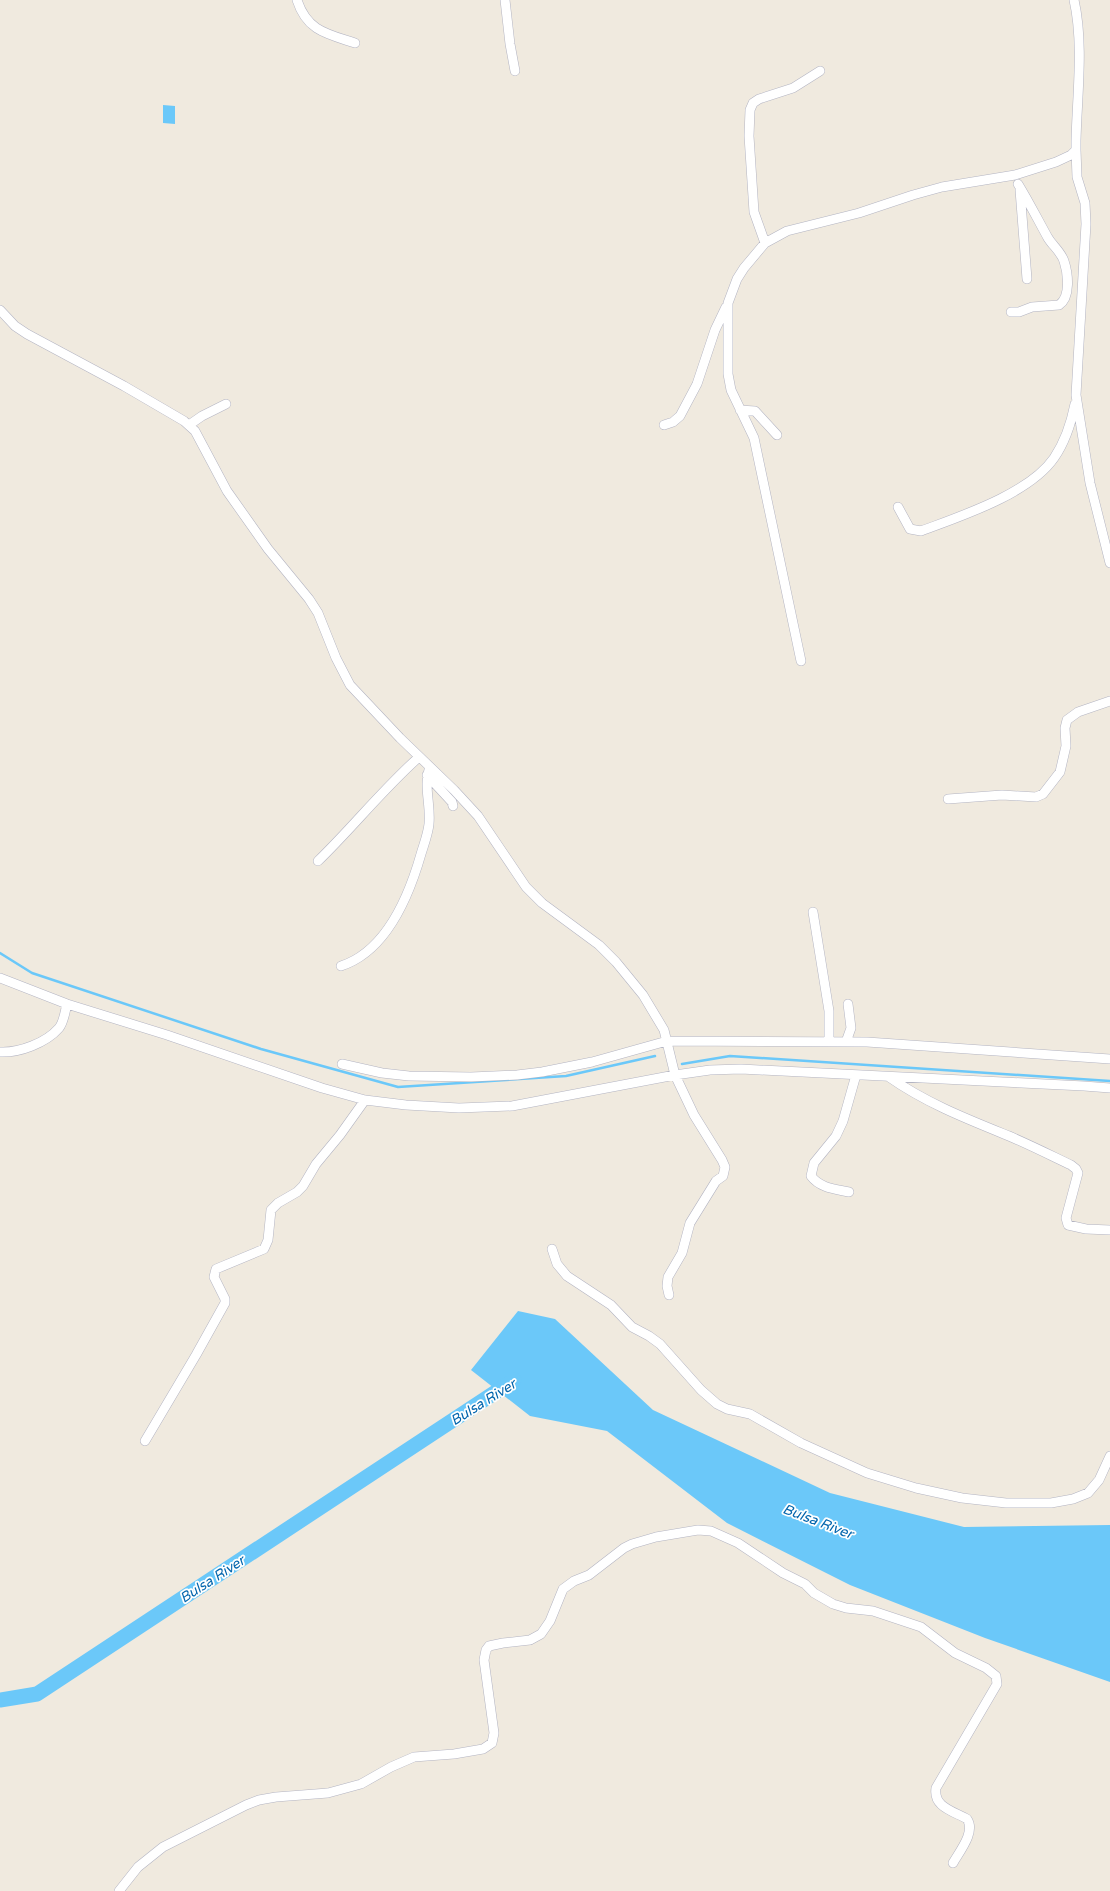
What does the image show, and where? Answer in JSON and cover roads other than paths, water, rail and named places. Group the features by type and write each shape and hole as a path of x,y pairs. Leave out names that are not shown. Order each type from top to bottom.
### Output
{"street":[{"path":"297,0 298,5 316,29 322,33 355,43"},
{"path":"505,0 512,58 516,71"},
{"path":"898,507 910,529 921,531 1017,491 1053,459 1071,423 1076,395 1086,224 1085,203 1077,178 1078,24 1074,0"},
{"path":"765,243 754,212 749,136 750,110 753,103 759,99 793,88 820,71"},
{"path":"664,426 674,422 680,416 697,384 715,330 728,304 735,285 744,268 765,243 787,231 859,213 942,187 1017,179 1071,155 1076,150"},
{"path":"1017,179 1022,212 1026,279"},
{"path":"1011,312 1019,312 1032,307 1059,304 1066,297 1067,289 1064,259 1050,240 1017,179"},
{"path":"728,304 728,374 731,390 754,438 779,563 801,661"},
{"path":"0,310 15,326 27,334 124,386 189,425 199,437 222,483 240,511 318,613 336,658 350,685 419,757 452,802 453,806"},
{"path":"1076,395 1090,483 1110,563"},
{"path":"189,425 202,416 226,404"},
{"path":"740,410 756,411 777,435"},
{"path":"948,798 1002,795 1036,797 1043,794 1060,772 1066,746 1065,732 1067,720 1078,712 1110,701"},
{"path":"318,861 350,830 398,776 419,757"},
{"path":"341,966 351,963 366,952 394,921 403,904 415,873 429,825 428,771"},
{"path":"428,771 478,816 526,887 542,903 600,945 616,962 643,995 660,1021 667,1041 675,1075 697,1121 722,1160 725,1168 723,1176 716,1181 690,1223 682,1253 668,1277 667,1286 669,1295"},
{"path":"813,912 830,1019 829,1042"},
{"path":"0,978 67,1004 179,1039 322,1088 365,1100 424,1107 504,1107 675,1075 715,1070 758,1069 1110,1088"},
{"path":"0,1052 19,1050 51,1036 60,1027 67,1004"},
{"path":"846,1042 851,1028 848,1004"},
{"path":"342,1064 382,1073 410,1076 497,1076 542,1072 592,1062 667,1041 867,1042 1110,1059"},
{"path":"849,1192 816,1183 811,1176 814,1163 836,1136 856,1075"},
{"path":"888,1077 932,1104 1018,1140 1071,1165 1078,1173 1066,1218 1068,1225 1086,1229 1110,1230"},
{"path":"145,1441 225,1303 225,1299 214,1277 216,1269 264,1249 268,1240 271,1210 278,1203 297,1192 303,1186 316,1164 340,1136 365,1100"},
{"path":"552,1249 557,1264 567,1276 611,1305 632,1327 650,1336 660,1344 701,1390 717,1404 727,1409 750,1414 801,1443 867,1473 916,1488 962,1498 1006,1503 1051,1503 1074,1499 1088,1493 1095,1487 1110,1456"},
{"path":"119,1891 138,1867 163,1847 246,1804 276,1797 328,1793 361,1784 391,1767 414,1757 454,1754 487,1746 492,1743 494,1733 484,1660 486,1650 489,1646 530,1640 541,1634 550,1621 558,1598 567,1585 589,1575 632,1544 656,1537 698,1530 711,1531 738,1543 782,1573 805,1584 814,1593 834,1604 846,1608 873,1611 921,1627 955,1652 986,1668 996,1676 997,1684 936,1788 935,1795 939,1803 967,1819 969,1822 970,1830 953,1863"}],"water":[{"path":"163,105 175,106 175,124 163,123"},
{"path":"518,1311 555,1319 653,1410 830,1493 964,1527 1110,1525 1110,1682 985,1638 850,1585 727,1523 607,1431 530,1416 471,1370"}],"waterway":[{"path":"0,953 32,973 261,1049 398,1087 566,1076 655,1056"},
{"path":"682,1064 730,1056 1110,1081"},
{"name":"Bulsa River","path":"0,1700 37,1694 514,1380"}]}
